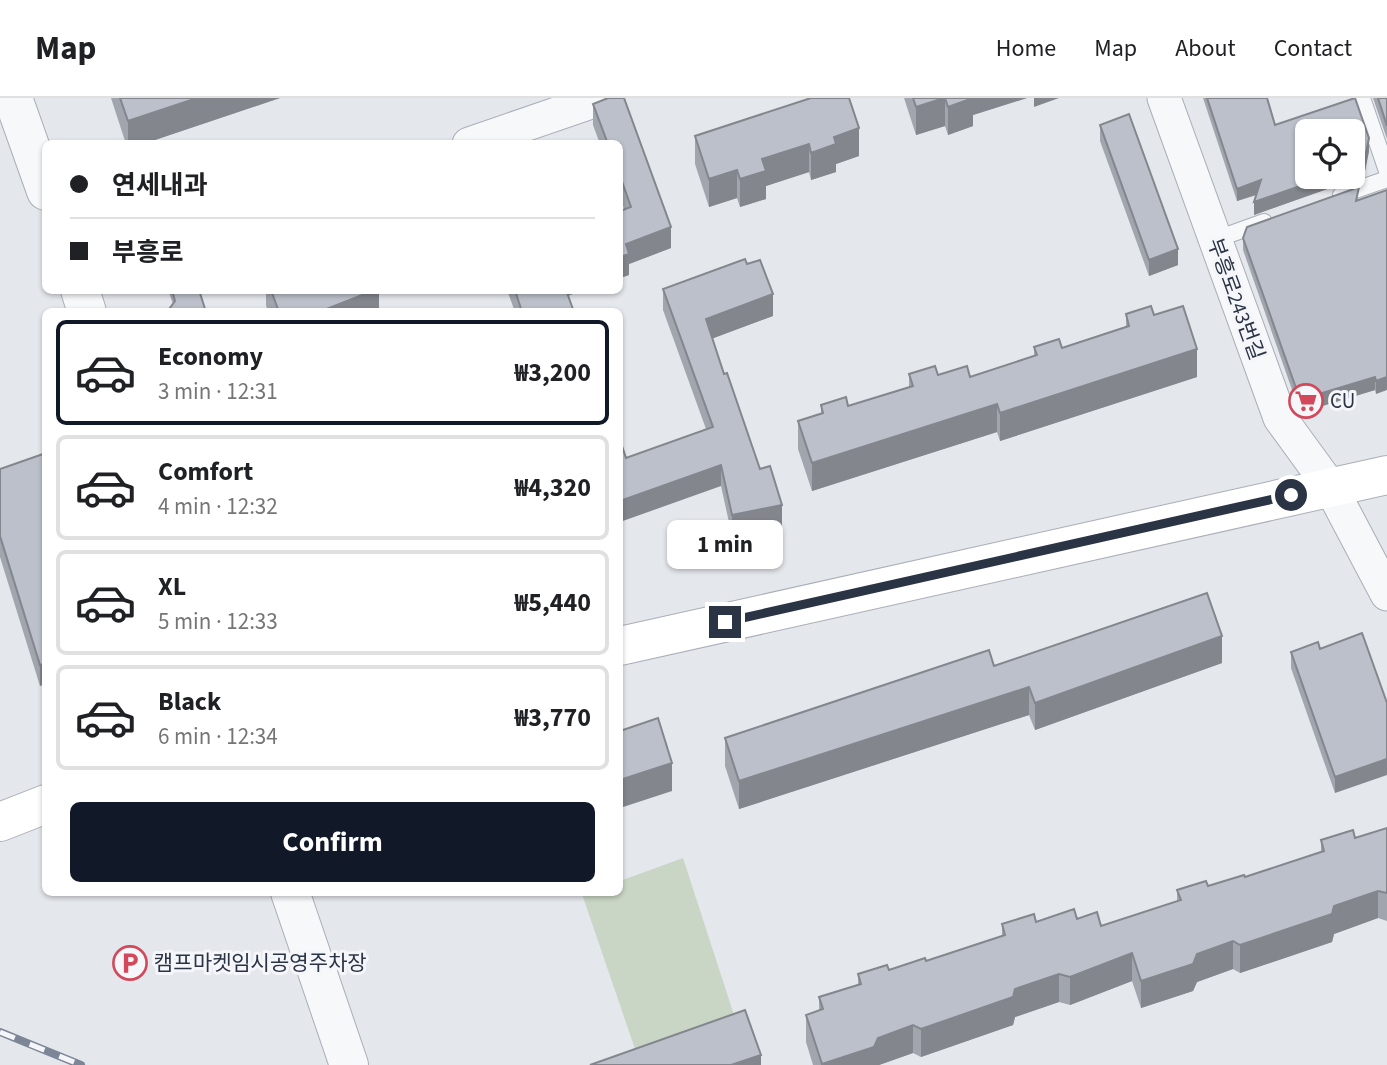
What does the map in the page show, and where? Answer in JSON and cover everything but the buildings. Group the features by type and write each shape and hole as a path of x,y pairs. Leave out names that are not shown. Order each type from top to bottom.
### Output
{"main road":[{"path":"623,645 1387,475"},
{"path":"0,822 42,806"}],"street":[{"path":"13,98 42,180"},
{"path":"481,140 603,98"},
{"name":"부흥로243번길","path":"1164,98 1213,240 1280,418 1331,488 1387,594"},
{"path":"290,896 349,1065"}],"lane":[{"path":"1362,98 1387,171"},
{"path":"1325,201 1387,179"},
{"path":"1213,240 1275,218"}],"green space":[{"path":"683,858 734,1015 635,1049 583,896 623,896 623,880"}],"railway":[{"path":"0,1032 81,1065"}],"place":[{"name":"CU","path":"1306,401"},
{"name":"캠프마켓임시공영주차장","path":"130,963"}],"route":[{"path":"725,622 1291,495"}]}
